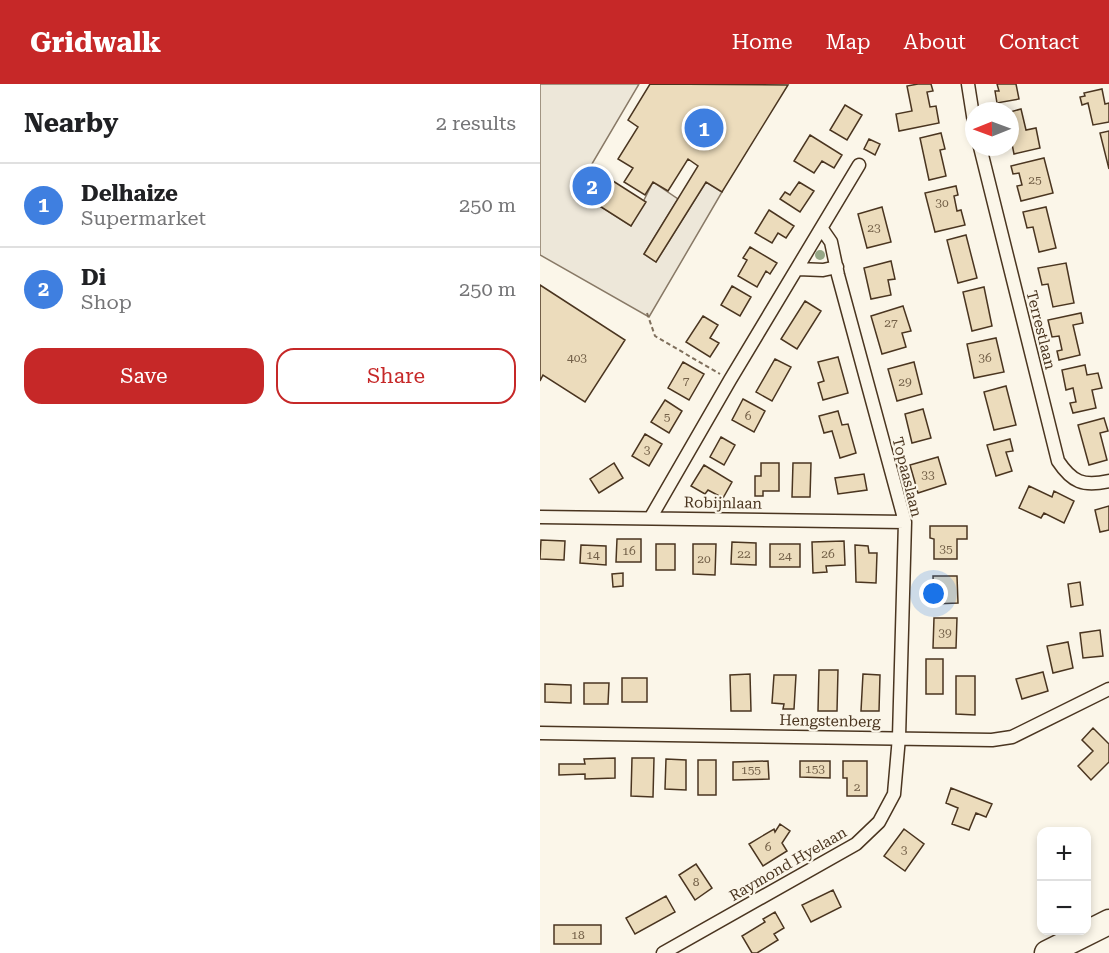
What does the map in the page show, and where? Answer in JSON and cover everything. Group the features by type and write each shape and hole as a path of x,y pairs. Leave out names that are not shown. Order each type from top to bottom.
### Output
{"highway":[{"path":"1047,953 1109,922"}],"street":[{"path":"968,84 971,102"},
{"name":"Terrestlaan","path":"982,156 1058,461 1068,477 1081,482 1109,481"},
{"path":"651,517 859,165"},
{"name":"Topaaslaan","path":"822,230 831,242 905,522 899,737"},
{"path":"798,269 823,270 837,267"},
{"name":"Robijnlaan","path":"540,517 905,522"},
{"name":"Hengstenberg","path":"540,733 992,740 1012,737 1109,689"},
{"name":"Raymond Hyelaan","path":"663,953 856,844 879,822 894,794 899,737"}],"path":[{"path":"647,313 655,336 730,380"}],"shaded area":[{"path":"540,84 639,84 576,191 631,226 653,182 678,199 644,254 656,262 706,182 722,192 649,317 540,255"}],"building":[{"path":"650,84 788,85 722,192 706,182 656,262 644,254 698,166 688,159 668,191 653,182 645,195 624,182 633,168 618,159 638,127 628,120"},
{"path":"931,84 933,91 927,92 930,107 936,106 939,123 899,131 896,114 912,111 907,86"},
{"path":"997,84 1016,84 1019,99 997,102 995,91 999,91"},
{"path":"1102,89 1105,104 1109,103 1109,122 1093,125 1088,103 1082,105 1080,97 1085,96 1084,93"},
{"path":"845,105 862,115 847,140 830,130"},
{"path":"1021,109 1026,130 1036,128 1040,148 1019,153 1019,110"},
{"path":"1109,131 1109,169 1100,133"},
{"path":"941,133 945,149 940,150 946,176 929,180 920,138"},
{"path":"810,135 842,155 834,168 822,161 814,173 794,161"},
{"path":"869,139 880,144 875,155 864,149"},
{"path":"1044,158 1053,193 1021,201 1017,186 1022,185 1019,173 1013,174 1011,166"},
{"path":"591,167 646,202 631,226 576,191"},
{"path":"799,182 814,191 800,212 780,199 785,192 790,195"},
{"path":"956,186 958,195 954,196 957,211 961,210 965,225 935,232 925,193"},
{"path":"882,207 891,242 867,248 858,214"},
{"path":"1046,207 1056,248 1039,252 1033,227 1027,228 1023,212"},
{"path":"769,210 794,226 786,238 778,233 772,243 755,233"},
{"path":"966,235 977,278 958,283 947,240"},
{"path":"750,247 777,263 770,274 766,271 757,287 738,276 747,260 743,258"},
{"path":"891,261 895,279 888,280 891,295 871,299 864,268"},
{"path":"1066,263 1074,303 1053,307 1048,284 1042,285 1038,268"},
{"path":"540,285 625,340 585,402 543,375 540,381"},
{"path":"732,286 751,297 740,316 721,305"},
{"path":"984,287 992,326 972,331 963,292"},
{"path":"805,301 821,311 797,349 781,339"},
{"path":"903,306 911,331 902,333 906,347 882,354 871,316"},
{"path":"1081,313 1083,323 1073,325 1080,355 1059,360 1057,351 1062,350 1059,336 1052,337 1048,320"},
{"path":"703,316 718,325 710,338 719,343 710,357 686,342"},
{"path":"996,338 1004,372 974,378 967,344"},
{"path":"838,357 848,393 823,400 818,383 824,381 818,362"},
{"path":"775,359 791,367 772,401 756,392"},
{"path":"683,362 704,374 689,400 668,388"},
{"path":"914,362 922,394 897,401 888,369"},
{"path":"1085,365 1087,375 1098,373 1102,388 1092,390 1096,408 1073,413 1070,403 1076,402 1073,388 1066,390 1062,370"},
{"path":"1006,386 1016,425 994,430 984,392"},
{"path":"743,399 765,411 754,432 732,420"},
{"path":"665,400 682,411 669,433 651,422"},
{"path":"923,409 931,438 912,443 905,414"},
{"path":"838,411 842,425 848,424 856,453 840,458 832,431 824,433 819,416"},
{"path":"1104,418 1108,431 1100,433 1107,460 1089,465 1078,425"},
{"path":"645,434 662,444 649,466 632,456"},
{"path":"721,437 735,445 724,465 710,457"},
{"path":"1010,439 1013,451 1006,452 1012,471 996,476 987,445"},
{"path":"938,457 946,484 918,493 910,465"},
{"path":"614,463 623,478 599,493 590,479"},
{"path":"761,463 779,463 779,491 763,491 763,496 755,496 755,476 761,476"},
{"path":"793,463 811,463 810,497 792,497"},
{"path":"704,465 732,482 723,498 708,490 705,494 691,486"},
{"path":"864,474 867,490 838,494 835,478"},
{"path":"1029,486 1052,497 1054,491 1074,501 1064,523 1044,513 1041,518 1019,508"},
{"path":"1109,506 1109,530 1100,532 1095,510"},
{"path":"930,526 967,526 967,539 957,539 957,559 934,559 934,539 930,538"},
{"path":"617,539 641,539 641,562 616,562"},
{"path":"541,540 565,541 564,560 540,559"},
{"path":"844,541 845,565 826,566 827,572 813,573 812,542"},
{"path":"732,542 756,543 756,565 731,564"},
{"path":"656,544 675,544 675,570 656,570"},
{"path":"693,544 716,544 715,575 693,574"},
{"path":"770,544 800,544 800,567 770,567"},
{"path":"581,545 606,546 606,565 580,563"},
{"path":"855,545 868,546 869,553 877,553 876,583 856,582"},
{"path":"623,573 623,586 613,587 612,574"},
{"path":"933,576 957,576 958,603 934,604"},
{"path":"1080,582 1083,605 1071,607 1068,584"},
{"path":"934,618 957,618 956,648 933,648"},
{"path":"1100,630 1103,656 1083,658 1080,633"},
{"path":"1068,642 1073,668 1053,673 1047,646"},
{"path":"926,659 943,659 943,694 926,694"},
{"path":"819,670 838,670 837,711 818,711"},
{"path":"1043,672 1048,691 1022,699 1016,679"},
{"path":"750,674 751,711 731,711 730,675"},
{"path":"863,674 880,675 879,711 861,711"},
{"path":"774,675 796,675 794,709 783,709 784,704 772,703"},
{"path":"956,676 975,676 975,715 956,714"},
{"path":"622,678 647,678 647,702 622,702"},
{"path":"584,683 609,683 608,704 584,704"},
{"path":"545,684 571,685 571,703 545,702"},
{"path":"1093,728 1109,744 1109,762 1091,780 1078,766 1093,751 1082,740"},
{"path":"615,758 615,778 585,779 585,774 559,775 559,764 585,764 584,759"},
{"path":"632,758 654,758 653,797 631,796"},
{"path":"666,759 686,760 686,790 665,789"},
{"path":"698,760 716,760 716,795 698,795"},
{"path":"768,761 769,779 733,780 733,762"},
{"path":"800,761 830,761 830,778 800,777"},
{"path":"843,761 867,761 867,796 847,796 847,778 843,778"},
{"path":"951,788 992,804 986,817 976,813 969,830 952,824 958,808 946,803"},
{"path":"780,824 790,831 782,843 787,851 763,866 749,844 774,829 775,832"},
{"path":"904,829 924,844 905,871 884,856"},
{"path":"696,864 712,888 695,900 679,875"},
{"path":"833,890 841,907 811,922 802,905"},
{"path":"666,896 675,912 635,934 626,918"},
{"path":"775,912 784,928 774,934 778,940 757,953 752,953 742,936 765,922 763,919"},
{"path":"554,925 601,925 601,944 554,944"}],"place":[{"name":"Delhaize","path":"704,128"},
{"name":"Di","path":"592,186"}]}
